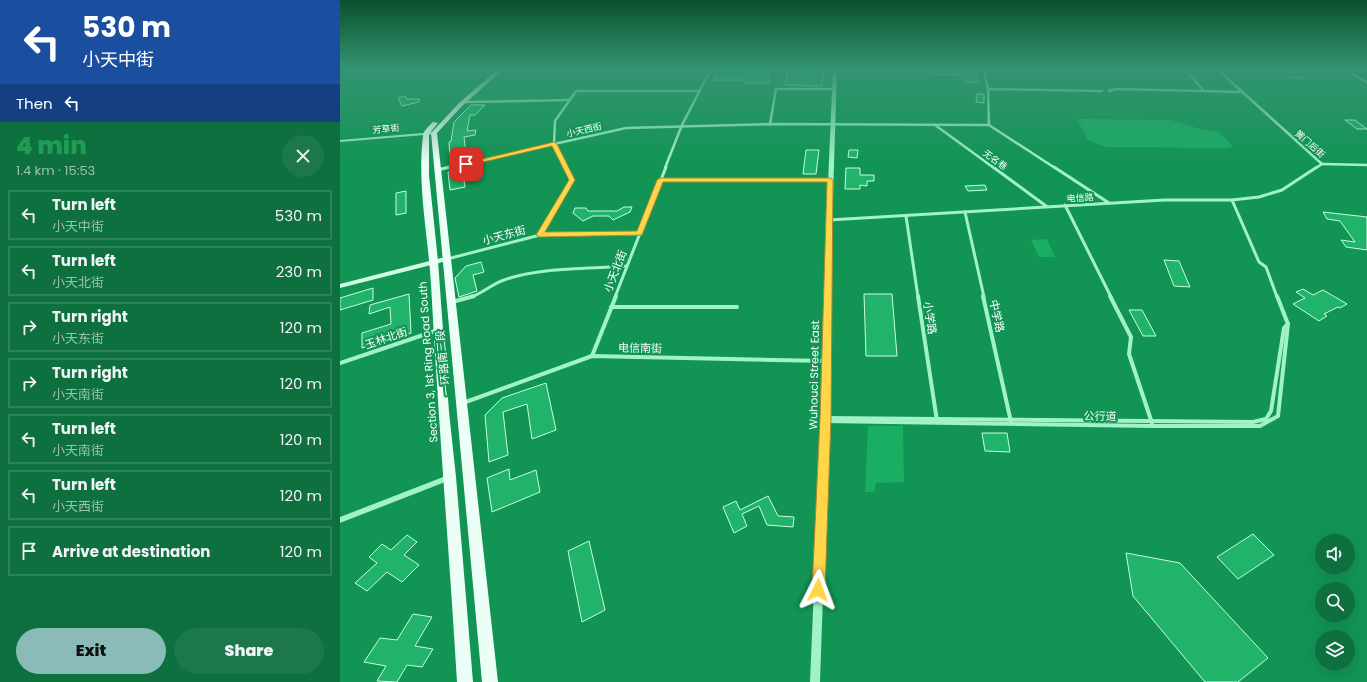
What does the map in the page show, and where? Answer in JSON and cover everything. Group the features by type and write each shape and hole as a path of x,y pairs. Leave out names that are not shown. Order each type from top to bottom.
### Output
{"main road":[{"path":"430,134 458,101"},
{"path":"430,134 465,101"},
{"name":"一环路南三段","path":"430,134 436,170 490,682"},
{"name":"Section 3, 1st Ring Road South","path":"430,134 424,175 434,261 443,412 450,477 465,682"},
{"path":"340,286 445,259"},
{"path":"437,312 443,306 450,305"}],"street":[{"path":"464,102 526,101"},
{"path":"540,235 572,180 554,144 555,121 569,101"},
{"name":"小天北街","path":"592,356 660,180 694,101"},
{"path":"770,124 774,101"},
{"name":"Wuhouci Street East","path":"815,682 825,419 830,180 834,101"},
{"path":"989,101 990,125 1109,203"},
{"name":"黉门后街","path":"1253,101 1322,164"},
{"name":"小天西街","path":"436,170 626,128 770,124 990,125"},
{"name":"无名巷","path":"935,125 1046,206"},
{"name":"芳草街","path":"340,141 430,134"},
{"path":"1322,164 1367,165"},
{"name":"电信路","path":"829,220 1046,206 1164,200 1232,200 1259,197 1282,190 1322,164"},
{"path":"660,180 830,180"},
{"name":"公行道","path":"825,419 1152,424 1245,427 1260,426 1275,419 1278,416 1288,324 1266,267 1259,262 1232,200"},
{"path":"1065,205 1131,337 1129,354 1152,424"},
{"name":"中学路","path":"965,212 1011,422"},
{"name":"小学路","path":"906,216 937,421"},
{"name":"小天东街","path":"445,259 540,235 640,234"},
{"path":"450,305 480,294 503,280 538,272 627,266"},
{"path":"611,307 737,307"},
{"name":"公行道","path":"1152,424 1253,422 1266,419 1271,411 1284,328 1288,324"},
{"name":"玉林北街","path":"340,363 438,330"},
{"name":"电信南街","path":"461,404 592,356 826,362"},
{"path":"340,520 450,477"}],"green space":[{"path":"1077,119 1171,120 1200,129 1219,132 1232,145 1231,147 1226,148 1107,147 1088,140"},
{"path":"1047,239 1055,257 1039,257 1031,240"},
{"path":"868,426 903,426 904,482 876,483 874,492 865,492"}],"building":[{"path":"399,101 419,101 419,102 402,106"},
{"path":"976,101 984,101 984,103"},
{"path":"471,105 485,105 475,115 470,115 467,131 476,130 475,135 464,137 466,156 450,159 449,142 451,141 454,122"},
{"path":"1345,120 1355,120 1367,129 1357,129"},
{"path":"806,150 819,150 816,174 803,174"},
{"path":"849,150 858,150 857,158 848,157"},
{"path":"462,168 465,187 450,190 448,172"},
{"path":"846,168 860,168 860,175 874,175 874,181 867,181 867,186 860,185 860,189 845,189"},
{"path":"985,185 987,190 968,191 965,186"},
{"path":"406,191 406,213 396,215 396,193"},
{"path":"624,207 632,207 630,212 613,220 609,216 593,216 583,221 573,213 575,208 586,208 588,211 617,211"},
{"path":"1323,212 1367,217 1367,250 1346,247 1341,240 1355,242 1340,221 1327,219"},
{"path":"1164,260 1179,261 1190,287 1174,286"},
{"path":"481,262 484,272 473,275 477,291 459,297 455,278 466,266"},
{"path":"373,288 373,300 340,310 340,298"},
{"path":"1303,289 1313,295 1323,290 1347,304 1324,314 1327,316 1319,321 1293,304 1305,298 1296,292"},
{"path":"409,294 411,333 362,348 362,333 391,324 390,307 369,314 370,305"},
{"path":"864,294 892,294 897,356 866,356"},
{"path":"1129,310 1142,310 1156,336 1143,336"},
{"path":"546,383 556,430 532,439 527,404 503,412 508,455 489,462 485,415 502,398"},
{"path":"982,433 1007,433 1010,452 985,451"},
{"path":"509,469 510,480 536,470 540,492 492,512 487,478"},
{"path":"768,496 778,516 794,517 793,527 767,525 759,506 742,514 747,526 734,533 723,507 736,501 740,510"},
{"path":"1253,534 1274,555 1238,579 1217,557"},
{"path":"407,535 417,542 404,555 419,565 402,582 387,572 367,591 355,583 377,563 369,557 382,544 391,550"},
{"path":"589,541 605,610 582,622 568,551"},
{"path":"1126,553 1180,563 1268,658 1238,682 1205,682 1133,596"},
{"path":"413,614 432,617 415,646 433,649 422,667 407,665 397,682 377,681 386,666 364,662 380,638 397,640"}],"route":[{"path":"466,164 554,144 572,180 540,235 640,234 660,180 830,180 825,418 818,590"}]}
